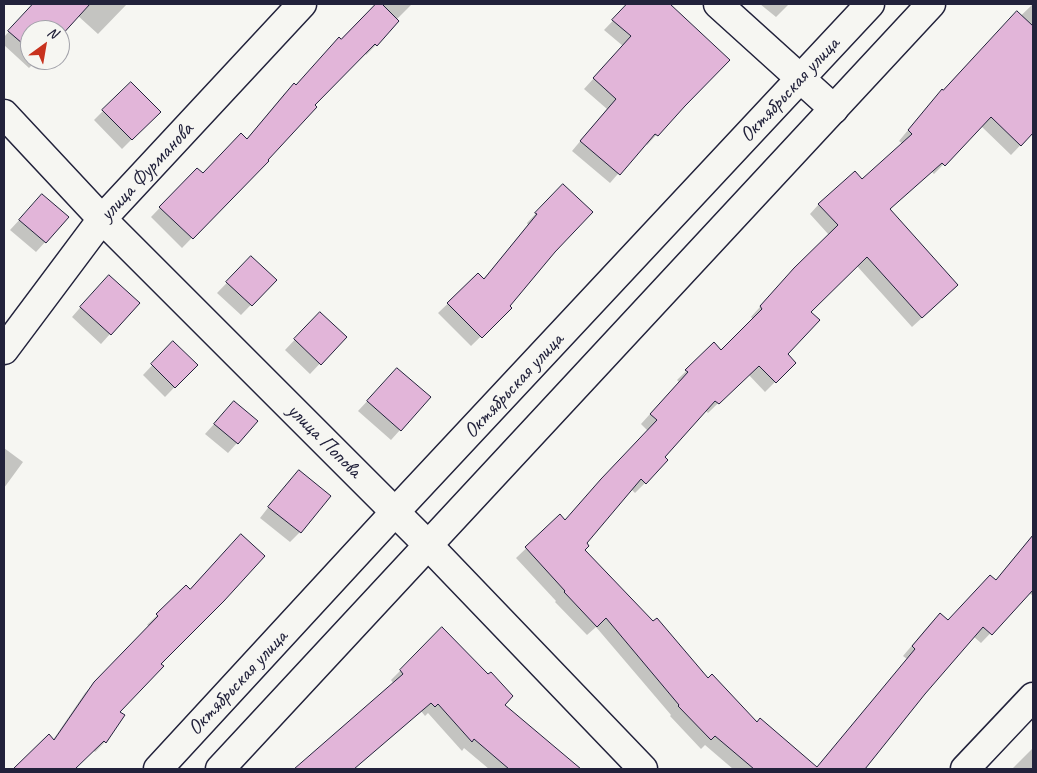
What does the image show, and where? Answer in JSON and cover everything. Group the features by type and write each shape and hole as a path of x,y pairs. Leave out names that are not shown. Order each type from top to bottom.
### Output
{"main road":[{"name":"улица Фурманова","path":"4,350 102,219 302,4"},
{"path":"718,4 834,109"},
{"name":"Октябрьская улица","path":"158,769 870,4"},
{"path":"220,769 931,4"},
{"name":"улица Попова","path":"4,114 102,219 428,544 643,769"},
{"path":"964,769 1033,697"}],"building":[{"path":"33,4 90,4 70,26 70,20 20,20 20,41 8,31"},
{"path":"376,4 382,4 399,21 377,46 375,44 315,105 317,107 269,161 193,239 159,207 197,168 203,173 241,133 247,139 294,83 296,85 339,37 341,39"},
{"path":"627,4 670,4 730,60 658,136 655,134 620,175 580,141 616,99 593,78 631,36 612,20"},
{"path":"1017,11 1033,26 1033,133 1021,146 991,117 945,166 942,163 890,209 958,285 922,318 867,257 811,312 820,320 788,354 796,363 776,383 759,366 719,404 715,401 665,457 668,460 646,484 641,479 587,543 589,546 585,550 653,621 657,618 708,678 712,674 757,722 760,718 817,767 915,649 912,646 940,613 948,620 990,575 996,580 1033,535 1033,590 992,635 983,627 925,694 865,769 754,769 715,736 711,740 678,706 606,618 597,627 525,547 560,514 565,520 657,420 650,414 688,372 685,370 714,342 721,350 762,309 760,306 794,268 838,225 818,204 855,171 862,179 912,134 908,130 942,89"},
{"path":"131,82 161,112 132,140 102,110"},
{"path":"563,184 593,212 555,252 510,306 512,308 482,338 447,303 478,273 484,279 537,214 535,213"},
{"path":"42,194 69,217 46,243 19,220"},
{"path":"251,256 277,280 252,306 226,282"},
{"path":"109,275 140,303 111,335 80,307"},
{"path":"320,312 347,337 321,365 294,339"},
{"path":"173,341 198,365 175,388 151,364"},
{"path":"397,368 431,397 401,431 367,401"},
{"path":"234,401 258,421 238,444 214,424"},
{"path":"299,470 331,496 301,533 268,507"},
{"path":"241,534 265,556 224,601 161,664 164,666 120,712 125,715 106,743 104,741 75,769 13,769 49,734 54,740 94,682 158,616 156,614 186,585 190,589"},
{"path":"442,627 488,674 491,672 513,696 505,705 581,769 509,769 474,739 472,742 438,704 435,707 431,703 354,769 294,769 403,674 400,670"}]}
